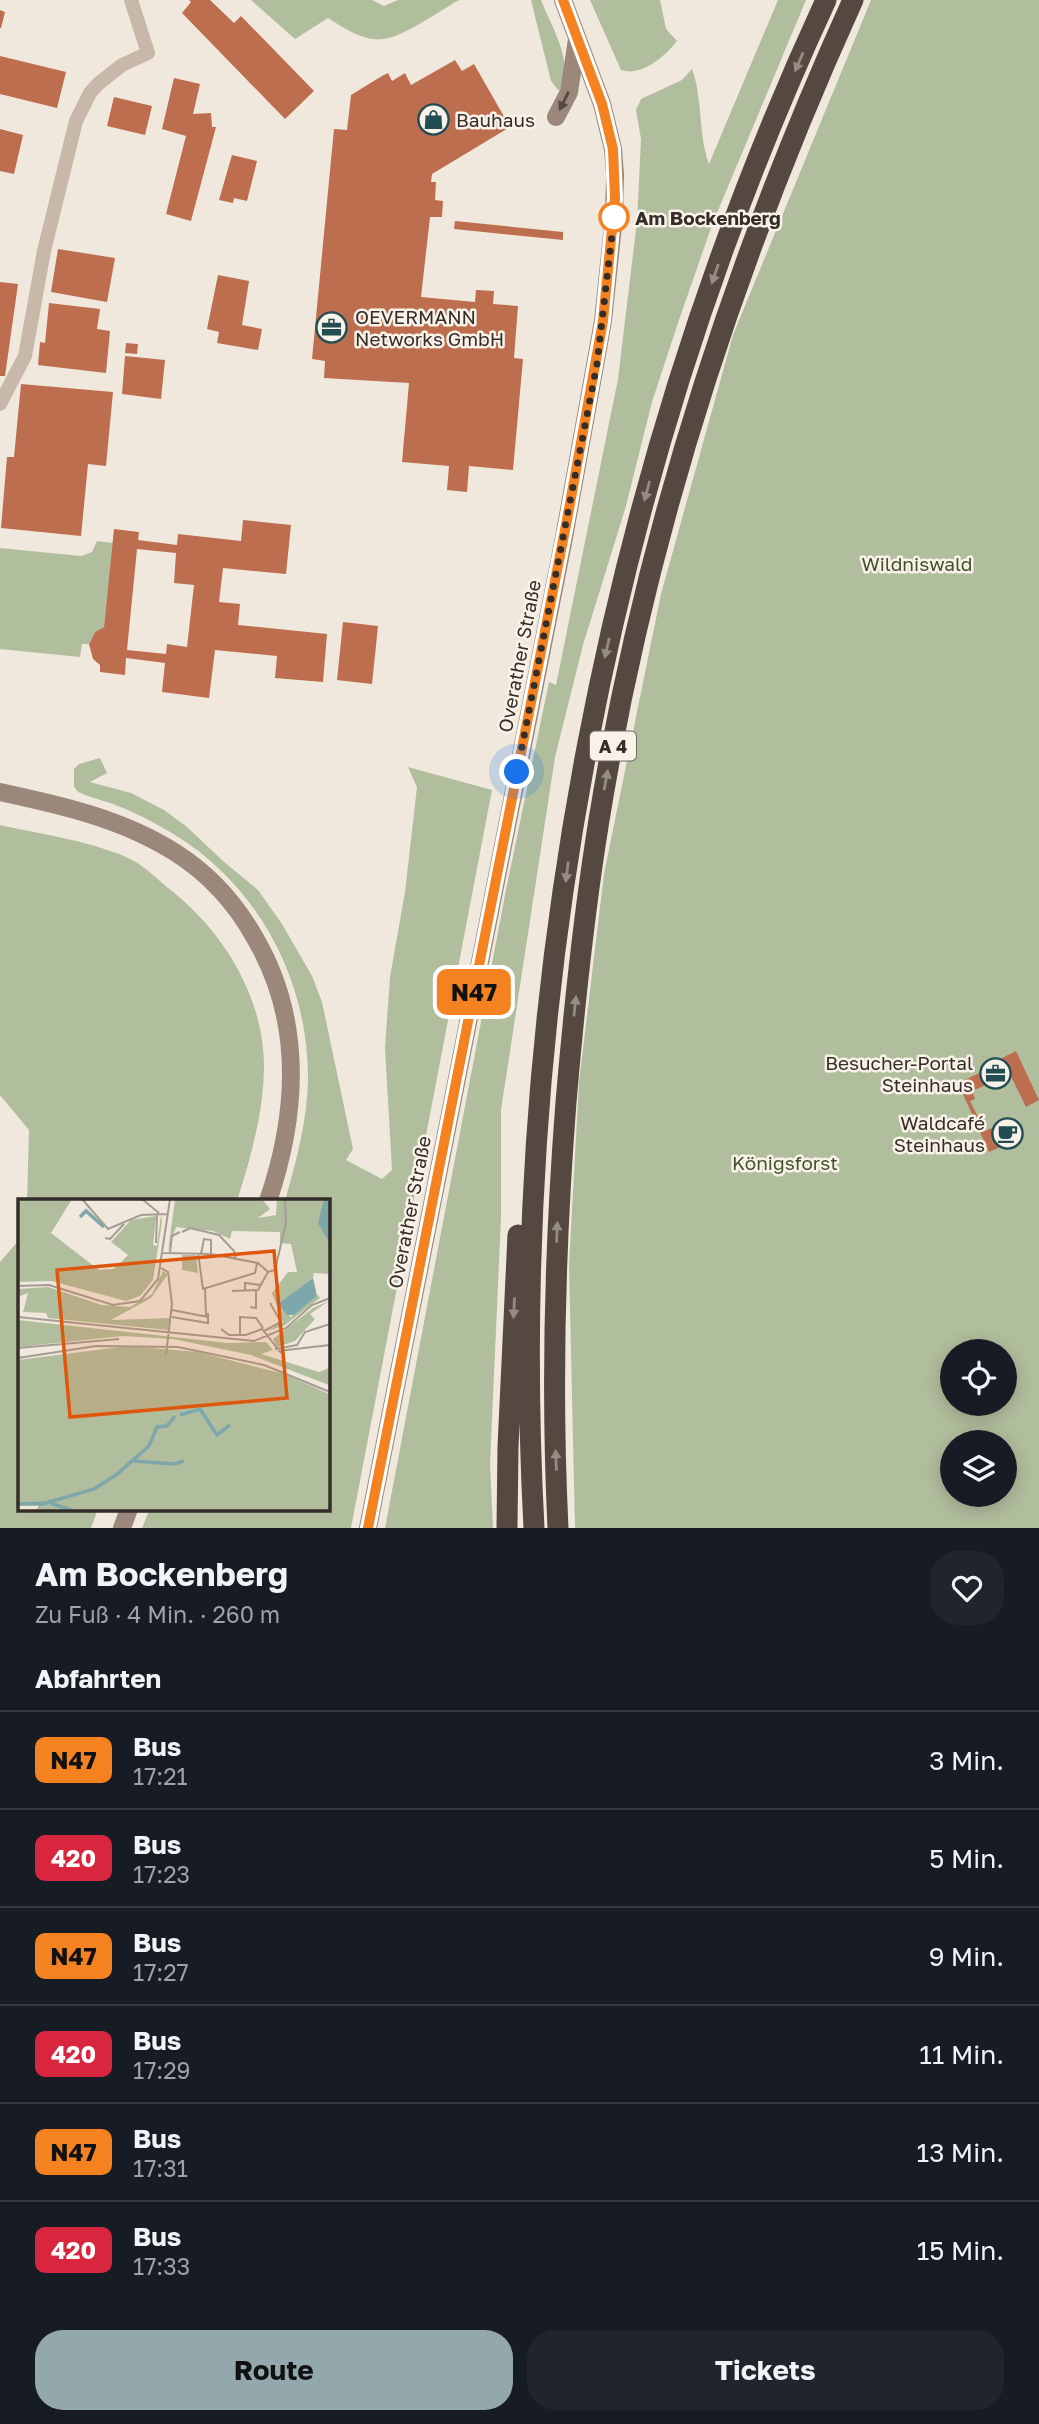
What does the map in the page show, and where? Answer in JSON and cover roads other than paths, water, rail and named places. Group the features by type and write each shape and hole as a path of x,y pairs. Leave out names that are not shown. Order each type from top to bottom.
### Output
{"highway":[{"name":"A 4","path":"534,1528 530,1445 533,1188 544,1046 570,844 583,768 606,654 651,476 688,350 726,243 826,0"},
{"name":"A 4","path":"558,1528 554,1395 559,1191 580,957 599,818 616,728 650,576 708,373 775,186 853,0"},
{"path":"508,1528 508,1447 522,1167 530,1108 544,1046"}],"main road":[{"name":"Overather Straße","path":"368,1528 570,505 603,321 615,207 613,149 602,104 563,0"},
{"path":"556,117 569,92 577,35"},
{"path":"0,792 94,815 125,827 174,852 195,866 229,898 248,925 271,969 280,994 291,1052 286,1133 269,1199"},
{"path":"122,1528 129,1510"}],"street":[{"path":"0,404 25,356 44,251 76,121 90,93 98,84 122,65 148,54 131,0"}],"place":[{"name":"Bauhaus","path":"433,119"},
{"name":"Am Bockenberg","path":"614,217"},
{"name":"OEVERMANN Networks GmbH","path":"332,327"},
{"name":"Besucher-Portal Steinhaus","path":"996,1073"},
{"name":"Waldcafé Steinhaus","path":"1008,1133"}],"park label":[{"name":"Wildniswald","path":"917,563"},
{"name":"Königsforst","path":"785,1162"}]}
